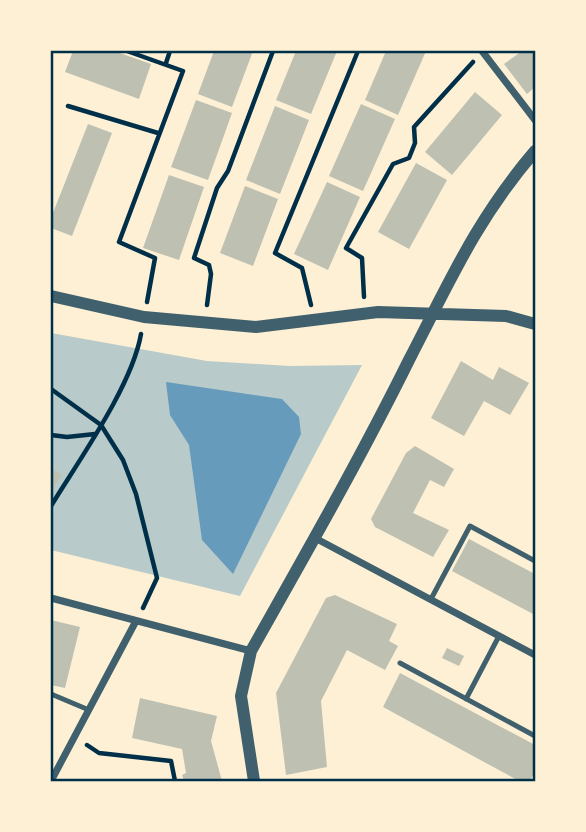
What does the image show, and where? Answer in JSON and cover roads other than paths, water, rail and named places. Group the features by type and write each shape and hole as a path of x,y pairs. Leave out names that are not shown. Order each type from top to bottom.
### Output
{"street":[{"path":"483,52 535,120"},
{"path":"254,781 241,696 251,651 410,360 460,256 500,192 535,151"},
{"path":"51,296 145,317 204,324 256,327 364,314 432,312 506,317 535,324"},
{"path":"315,538 535,655"},
{"path":"51,598 251,651"},
{"path":"51,781 136,621"}],"lane":[{"path":"430,599 470,526 535,561"},
{"path":"466,699 499,636"},
{"path":"400,663 535,736"},
{"path":"51,694 89,710"}],"water":[{"path":"166,382 282,399 299,417 301,434 233,574 202,540 189,445 170,415"}]}
